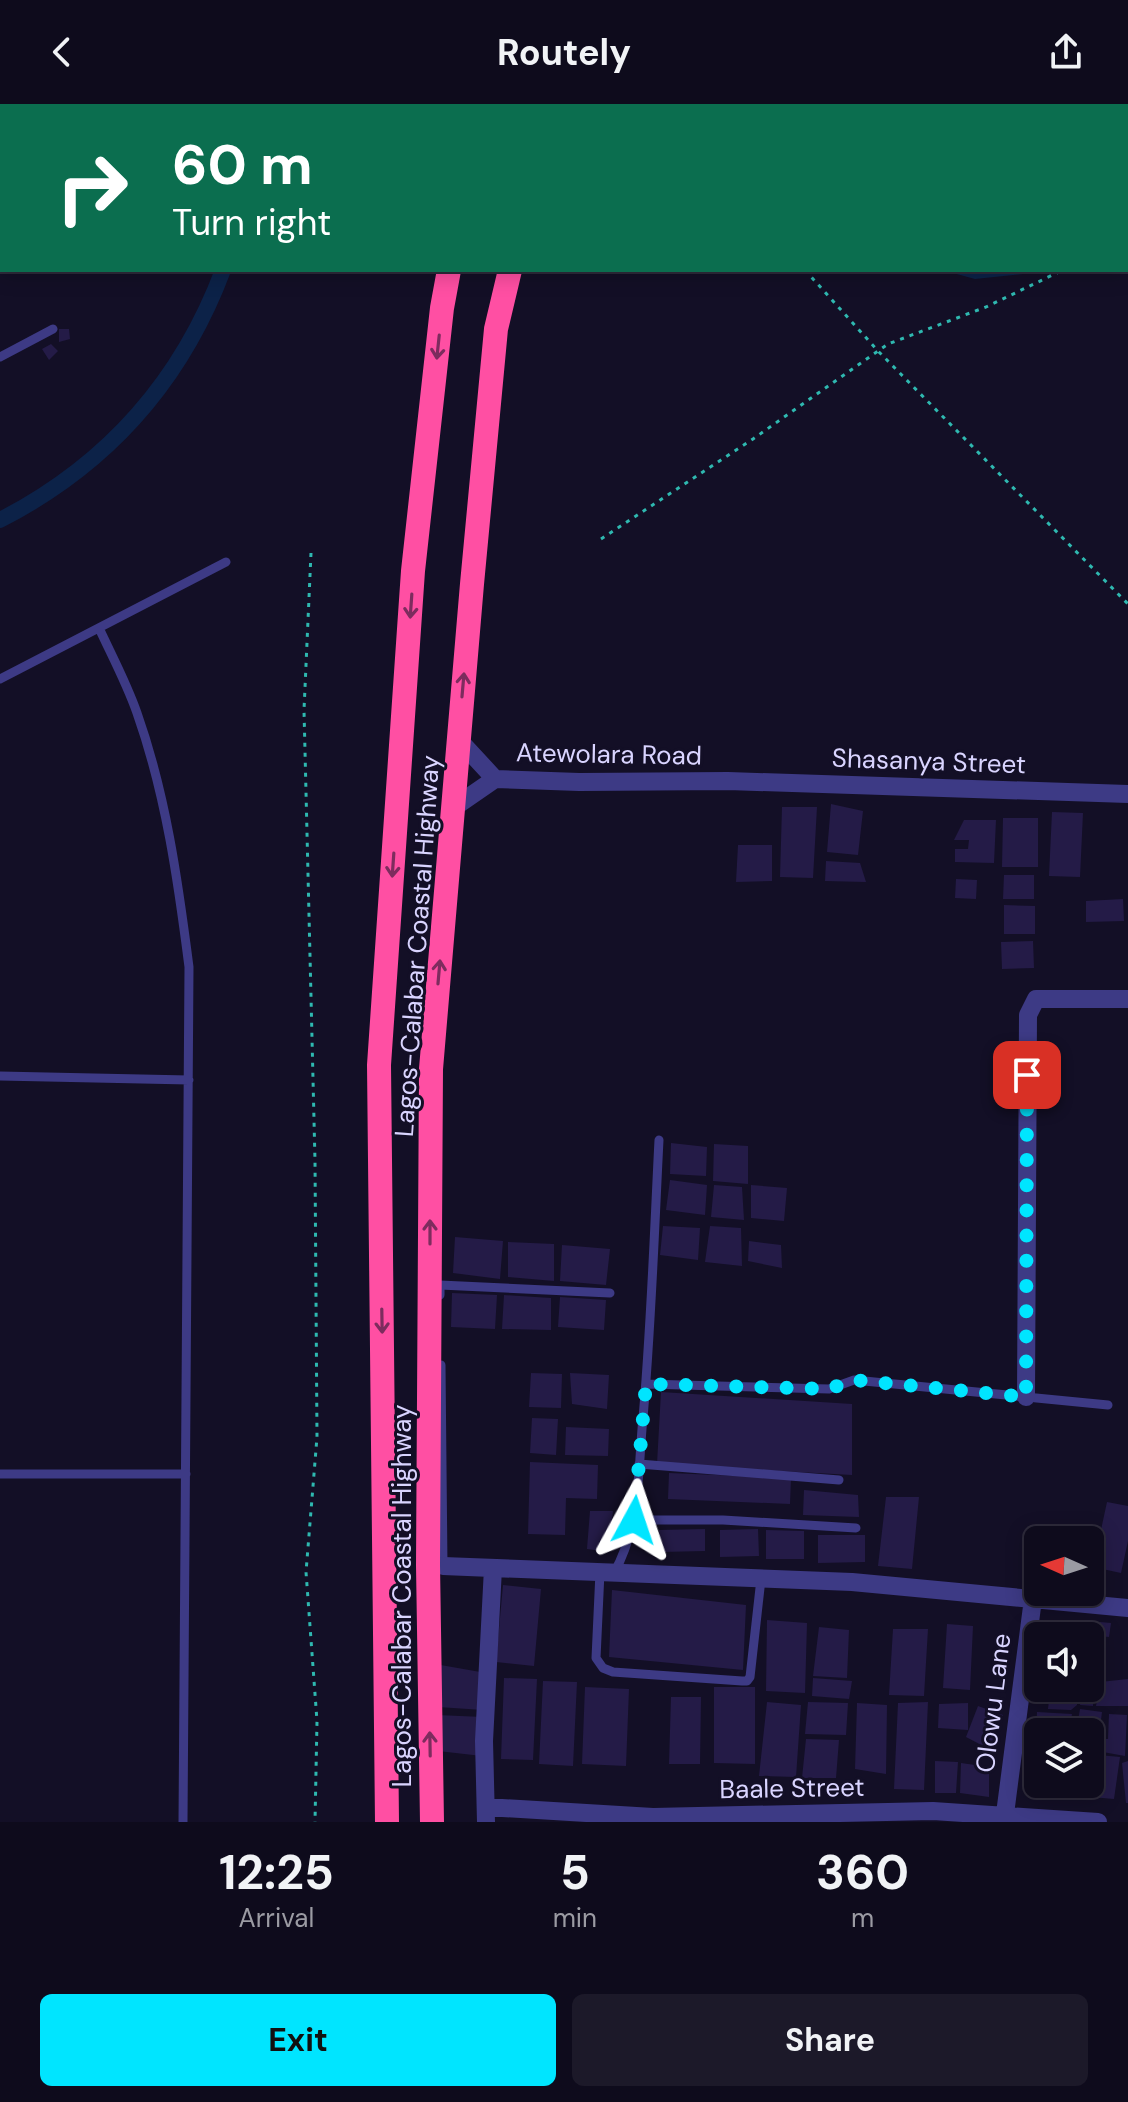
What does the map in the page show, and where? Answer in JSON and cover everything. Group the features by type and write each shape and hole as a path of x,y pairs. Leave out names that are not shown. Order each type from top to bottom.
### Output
{"highway":[{"name":"Lagos-Calabar Coastal Highway","path":"387,1822 379,1065 413,571 449,272"},
{"name":"Lagos-Calabar Coastal Highway","path":"432,1822 428,1565 431,1069 496,329 510,272"}],"street":[{"name":"Atewolara Road","path":"459,740 495,779 728,781"},
{"path":"453,808 495,779"},
{"name":"Shasanya Street","path":"728,781 1128,794"},
{"path":"1026,1397 1028,1015 1036,999 1128,999"},
{"path":"443,1566 852,1582 1024,1598"},
{"path":"486,1814 484,1741 493,1568"},
{"name":"Olowu Lane","path":"1005,1814 1032,1606"},
{"path":"1104,1606 1128,1608"},
{"name":"Baale Street","path":"486,1814 653,1817 933,1811 1098,1822"}],"lane":[{"path":"0,357 53,329"},
{"path":"0,679 226,562"},
{"path":"99,628 136,711 160,790 178,876 189,967 183,1822"},
{"path":"0,1076 189,1080"},
{"path":"659,1140 646,1384 634,1520 627,1550 607,1572 596,1658 603,1668 613,1672 747,1681 750,1677 761,1579"},
{"path":"441,1316 440,1285 610,1293"},
{"path":"441,1347 443,1566"},
{"path":"646,1384 829,1389 854,1380 1108,1405"},
{"path":"639,1464 839,1480"},
{"path":"0,1474 186,1474"},
{"path":"634,1520 723,1520 856,1528"}],"path":[{"path":"807,272 878,351 1128,604"},
{"path":"601,539 753,439 888,344 986,307 1059,272"},
{"path":"311,553 304,710 315,1161 317,1437 306,1572 317,1721 315,1822"}],"water":[{"path":"949,272 1033,272 1032,273 975,279"}],"building":[{"path":"59,329 69,329 70,339 59,342"},
{"path":"51,344 58,351 49,360 42,349"},
{"path":"831,804 863,811 858,855 827,852"},
{"path":"782,807 817,807 813,878 780,877"},
{"path":"1052,812 1083,813 1080,877 1049,876"},
{"path":"1003,818 1038,818 1038,867 1002,867"},
{"path":"964,820 996,820 994,863 955,862 955,849 968,849 969,840 954,840"},
{"path":"738,845 772,845 772,881 736,882"},
{"path":"826,861 860,863 866,882 825,881"},
{"path":"1004,875 1034,875 1034,899 1003,899"},
{"path":"956,879 977,880 976,899 955,898"},
{"path":"1123,899 1124,921 1086,922 1086,901"},
{"path":"1004,905 1035,906 1035,934 1004,934"},
{"path":"1033,941 1034,968 1002,969 1001,942"},
{"path":"671,1143 707,1147 706,1176 670,1174"},
{"path":"714,1144 748,1146 748,1184 713,1181"},
{"path":"670,1180 707,1185 705,1215 666,1210"},
{"path":"714,1185 742,1187 744,1220 711,1217"},
{"path":"751,1185 787,1188 784,1221 751,1218"},
{"path":"663,1226 700,1228 698,1260 660,1255"},
{"path":"710,1226 741,1228 742,1266 705,1262"},
{"path":"455,1237 503,1241 500,1279 453,1273"},
{"path":"749,1241 781,1245 782,1268 748,1261"},
{"path":"508,1242 554,1244 554,1281 508,1277"},
{"path":"562,1245 610,1249 606,1285 560,1281"},
{"path":"452,1293 497,1295 495,1329 451,1327"},
{"path":"504,1295 551,1298 551,1330 502,1329"},
{"path":"560,1297 606,1300 604,1330 558,1327"},
{"path":"531,1373 562,1374 561,1408 529,1407"},
{"path":"570,1373 609,1375 607,1409 572,1404"},
{"path":"661,1392 852,1404 852,1475 657,1464"},
{"path":"532,1418 558,1419 556,1455 530,1453"},
{"path":"566,1427 609,1429 608,1456 565,1455"},
{"path":"530,1462 598,1465 597,1499 566,1498 565,1535 528,1534"},
{"path":"669,1473 791,1478 790,1504 668,1499"},
{"path":"804,1490 858,1495 859,1517 803,1515"},
{"path":"886,1497 919,1497 912,1569 878,1566"},
{"path":"1107,1502 1128,1506 1128,1541 1121,1573 1104,1569 1102,1526"},
{"path":"590,1511 613,1511 609,1552 587,1549"},
{"path":"705,1529 705,1551 660,1552 659,1530"},
{"path":"758,1529 759,1556 720,1557 720,1530"},
{"path":"766,1530 804,1531 804,1559 766,1559"},
{"path":"818,1535 865,1535 865,1562 818,1563"},
{"path":"503,1585 541,1589 534,1666 496,1662"},
{"path":"612,1590 746,1605 743,1670 609,1657"},
{"path":"767,1620 807,1623 805,1693 766,1691"},
{"path":"1104,1622 1111,1623 1109,1637 1104,1636"},
{"path":"947,1624 973,1626 970,1690 943,1688"},
{"path":"819,1627 849,1630 847,1678 813,1676"},
{"path":"893,1629 928,1629 924,1696 889,1695"},
{"path":"435,1664 486,1673 483,1710 438,1707"},
{"path":"504,1678 537,1679 533,1760 501,1759"},
{"path":"813,1678 852,1681 849,1699 812,1696"},
{"path":"1128,1679 1128,1706 1096,1706 1097,1702 1104,1702 1104,1682"},
{"path":"543,1681 577,1682 573,1766 539,1764"},
{"path":"585,1687 629,1689 626,1766 582,1764"},
{"path":"714,1687 755,1687 755,1764 714,1763"},
{"path":"671,1697 701,1697 700,1764 669,1764"},
{"path":"767,1702 801,1705 796,1777 759,1776"},
{"path":"808,1702 848,1703 846,1735 805,1734"},
{"path":"928,1702 924,1790 894,1789 898,1703"},
{"path":"1049,1702 1077,1702 1071,1710 1048,1709"},
{"path":"1080,1702 1093,1702 1093,1706 1080,1705"},
{"path":"857,1703 887,1705 886,1774 855,1769"},
{"path":"968,1703 968,1730 938,1728 939,1704"},
{"path":"978,1706 1003,1715 989,1749 966,1737"},
{"path":"1080,1709 1102,1712 1101,1718 1078,1718"},
{"path":"1037,1712 1072,1714 1071,1718 1037,1718"},
{"path":"1109,1714 1127,1715 1125,1756 1104,1752 1104,1739 1108,1739"},
{"path":"437,1715 483,1717 482,1756 438,1751"},
{"path":"806,1739 839,1740 836,1778 802,1778"},
{"path":"1104,1755 1120,1757 1114,1799 1102,1798"},
{"path":"935,1761 958,1762 956,1793 935,1793"},
{"path":"1128,1761 1128,1803 1126,1803 1122,1763"},
{"path":"961,1763 989,1767 989,1797 960,1793"}],"waterway":[{"path":"0,520 74,473 107,446 136,416 185,349 222,272"}],"route":[{"path":"634,1520 646,1384 829,1389 854,1380 1026,1397 1027,1075"}]}
